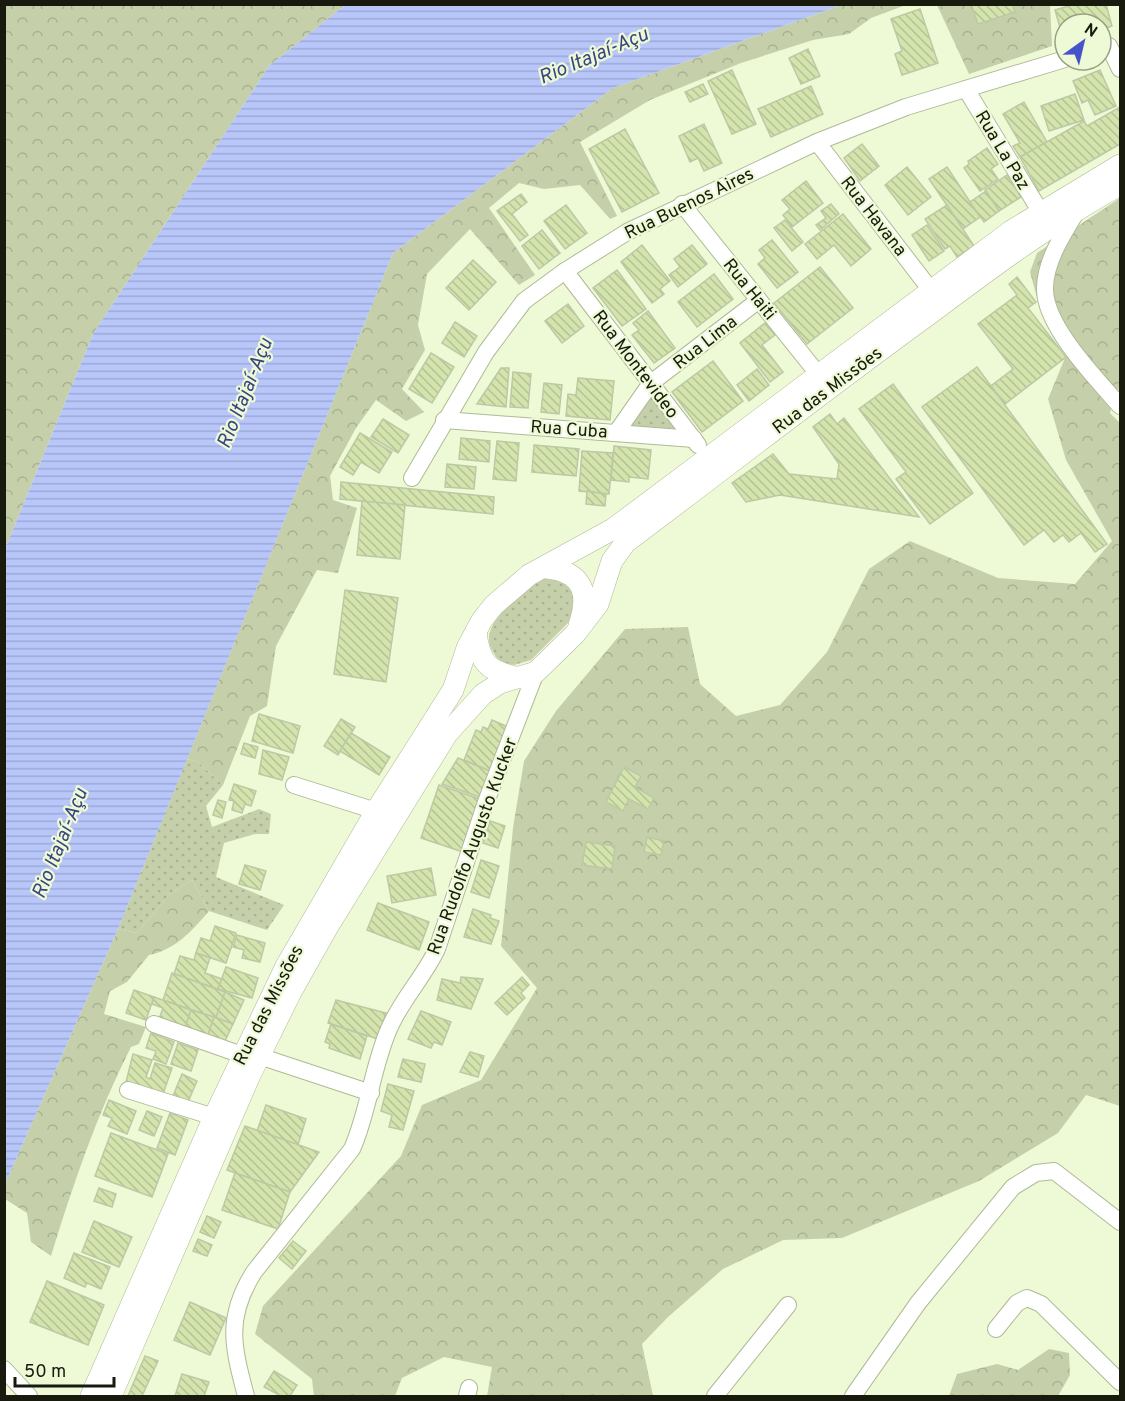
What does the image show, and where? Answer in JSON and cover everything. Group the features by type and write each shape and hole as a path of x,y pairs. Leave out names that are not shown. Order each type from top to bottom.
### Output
{"main road":[{"name":"Rua das Missões","path":"547,568 613,529 930,289 1040,211 1120,165"},
{"name":"Rua das Missões","path":"575,634 598,604 612,561 626,543 928,315 1080,207 1120,185"},
{"path":"928,315 931,300 930,289"},
{"path":"547,568 570,573 582,589 585,600 575,634 528,675 494,670 484,663 477,647 476,631 494,605 508,591 529,575 547,568"},
{"name":"Rua das Missões","path":"111,1396 208,1169 286,966 376,811 453,690 467,648 476,631"},
{"name":"Rua das Missões","path":"91,1396 214,1117 327,928 447,735 483,694 500,683 528,675"}],"street":[{"path":"1113,53 1120,69"},
{"name":"Rua Buenos Aires","path":"412,478 486,352 524,301 565,271 627,232 817,142 906,107 1053,63"},
{"name":"Rua La Paz","path":"966,88 1040,211"},
{"name":"Rua Havana","path":"817,142 930,289"},
{"name":"Rua Haiti","path":"682,204 818,374"},
{"path":"1080,207 1062,236 1048,267 1044,288 1047,307 1064,336 1120,406"},
{"name":"Rua Montevideo","path":"565,271 708,457"},
{"name":"Rua Lima","path":"616,433 651,383 759,300"},
{"name":"Rua Cuba","path":"444,420 694,439"},
{"name":"Rua Rudolfo Augusto Kucker","path":"246,1396 234,1349 234,1317 241,1293 254,1272 352,1149 371,1094 389,1028 406,998 428,968 437,949 528,675"},
{"path":"294,785 376,811"},
{"path":"154,1024 371,1094"},
{"path":"128,1090 214,1117"},
{"path":"853,1396 918,1303 1013,1187 1036,1173 1054,1171 1120,1222"},
{"path":"996,1329 1017,1303 1027,1298 1041,1304 1120,1382"},
{"path":"715,1396 788,1305"},
{"path":"4,1369 28,1396"}],"green space":[{"path":"5,5 345,5 269,66 93,334 5,549"},
{"path":"841,5 906,5 871,18 849,34 813,40 741,63 650,100 580,142 617,216 610,219 580,185 544,189 519,183 489,208 535,275 519,285 470,229 427,274 418,325 425,350 402,389 424,412 406,421 376,400 356,428 330,476 333,500 357,508 338,573 317,570 276,646 267,706 250,716 223,785 198,762 187,759 393,253 613,88"},
{"path":"937,5 1050,5 1052,46 969,74"},
{"path":"1120,198 1120,385 1110,413 1120,423 1120,1106 1086,1095 1058,1133 979,1181 842,1238 783,1240 723,1269 668,1317 642,1344 653,1396 487,1396 492,1367 444,1357 402,1378 395,1396 314,1396 312,1379 255,1334 263,1306 401,1156 422,1105 481,1080 537,988 501,946 513,828 524,761 556,711 625,629 688,627 700,684 736,716 780,705 827,652 869,569 910,541 998,578 1075,584 1112,541 1066,460 1048,399 1067,353 1039,305 1030,272 1037,253"},
{"path":"653,392 679,429 627,426"},
{"path":"556,577 573,591 576,605 572,619 531,660 514,665 500,662 489,640 494,622 516,595 536,582"},
{"path":"187,759 198,762 223,785 206,806 212,827 259,809 271,814 269,834 255,834 224,843 216,877 284,905 267,930 209,911 192,880 170,894 137,933 118,929"},
{"path":"192,880 209,911 182,939 167,949 149,955 127,982 110,991 104,1014 146,1027 139,1044 131,1047 97,1124 51,1256 31,1242 27,1213 5,1199 5,1184 118,929 137,933 170,894"},
{"path":"1049,1349 1069,1353 1070,1375 1058,1396 949,1396 957,1374 997,1364 1018,1370"}],"water":[{"name":"Rio Itajaí-Açu","path":"345,5 841,5 613,88 393,253 118,929 5,1184 5,549 93,334 269,66"}],"building":[{"path":"971,4 1012,4 1015,12 978,24"},
{"path":"1075,4 1106,4 1108,12 1056,12 1055,10"},
{"path":"920,9 938,63 902,75 895,54 902,51 891,19"},
{"path":"808,49 820,76 801,84 789,58"},
{"path":"732,70 756,124 732,134 708,81"},
{"path":"1101,72 1116,106 1095,115 1088,100 1082,103 1073,81"},
{"path":"703,84 708,94 690,102 685,92"},
{"path":"811,86 823,114 771,137 758,109"},
{"path":"1075,94 1084,120 1049,131 1041,106"},
{"path":"1024,102 1047,142 1020,157 1013,146 1020,143 1003,114"},
{"path":"1120,107 1120,144 1039,191 1020,157 1084,121 1087,126"},
{"path":"704,124 722,163 704,171 698,158 690,162 679,136"},
{"path":"625,129 659,193 622,212 589,149"},
{"path":"862,144 879,166 860,181 844,158"},
{"path":"987,148 998,164 991,169 998,179 980,191 964,168 969,164 968,161"},
{"path":"907,167 931,197 908,215 885,185"},
{"path":"947,167 980,217 963,229 929,179"},
{"path":"1007,175 1021,197 999,211 985,190"},
{"path":"806,181 823,203 792,227 783,215 790,209 782,200"},
{"path":"986,191 999,211 984,222 970,202"},
{"path":"521,194 527,202 512,214 528,235 520,241 497,211"},
{"path":"831,204 839,214 820,230 816,225 826,218 821,211"},
{"path":"566,205 587,233 565,249 544,221"},
{"path":"947,205 974,246 957,257 950,246 945,249 925,219"},
{"path":"843,214 871,249 851,266 834,245 817,259 805,244"},
{"path":"785,220 803,242 792,251 774,228"},
{"path":"927,225 944,251 929,261 912,235"},
{"path":"542,230 560,253 539,269 522,246"},
{"path":"772,240 798,272 777,288 758,264 765,258 759,250"},
{"path":"642,245 670,281 660,289 664,294 652,303 621,262"},
{"path":"692,245 707,264 678,287 669,275 680,267 674,259"},
{"path":"473,260 496,282 469,310 446,288"},
{"path":"820,267 853,308 807,344 774,303"},
{"path":"617,270 646,309 622,326 593,288"},
{"path":"714,274 733,299 697,327 678,302"},
{"path":"1017,277 1036,302 1028,308 1066,357 1005,404 991,386 1013,369 978,324 1017,295 1009,284"},
{"path":"568,304 584,326 562,343 545,321"},
{"path":"648,311 675,348 654,363 632,335 639,330 633,323"},
{"path":"455,322 477,336 464,357 442,343"},
{"path":"765,323 775,335 762,345 783,372 770,382 740,343"},
{"path":"431,353 454,367 432,403 409,389"},
{"path":"713,361 743,401 702,432 672,392"},
{"path":"977,367 1107,544 1095,552 1081,533 1069,542 1063,535 1054,542 1044,530 1024,545 922,407"},
{"path":"501,368 509,368 506,407 477,404"},
{"path":"757,369 769,385 749,401 737,385"},
{"path":"513,372 531,374 528,408 510,407"},
{"path":"578,378 614,381 610,420 566,416 568,394 576,395"},
{"path":"544,383 562,385 559,414 541,412"},
{"path":"893,384 973,493 930,524 896,479 906,472 859,409"},
{"path":"830,414 837,424 844,418 919,517 780,495 746,502 732,483 773,454 789,474 837,479 839,464 813,427"},
{"path":"383,419 409,435 398,453 371,437"},
{"path":"360,433 392,452 379,473 361,462 353,475 340,467"},
{"path":"461,438 490,441 489,462 459,459"},
{"path":"497,441 519,443 516,481 493,479"},
{"path":"534,445 579,449 576,476 532,472"},
{"path":"614,446 651,450 648,479 629,477 629,482 611,480"},
{"path":"582,451 613,453 609,494 579,491"},
{"path":"447,464 476,467 474,489 445,487"},
{"path":"341,482 494,497 493,514 340,499"},
{"path":"587,491 606,494 605,506 586,504"},
{"path":"362,501 405,505 400,559 357,555"},
{"path":"345,590 398,598 386,682 334,674"},
{"path":"259,714 300,726 293,753 252,741"},
{"path":"341,719 355,727 338,755 324,746"},
{"path":"492,720 508,727 490,771 464,760 476,730 481,732 483,727 488,729"},
{"path":"351,733 390,757 379,775 340,751"},
{"path":"244,743 258,747 255,758 241,754"},
{"path":"263,750 289,757 282,780 259,774"},
{"path":"458,758 490,771 480,797 442,784"},
{"path":"624,767 641,776 635,787 654,798 648,809 629,799 623,811 606,802"},
{"path":"234,784 256,791 251,806 245,804 242,813 232,810 234,801 229,800"},
{"path":"439,785 480,799 463,852 421,838"},
{"path":"218,800 226,802 222,818 213,815"},
{"path":"490,821 505,826 498,848 483,843"},
{"path":"647,837 664,841 661,855 644,852"},
{"path":"586,842 615,846 612,869 582,865"},
{"path":"481,860 499,866 489,898 471,892"},
{"path":"245,865 266,871 260,890 239,884"},
{"path":"431,868 436,895 392,903 387,876"},
{"path":"378,903 429,922 419,950 367,930"},
{"path":"473,909 491,915 490,918 499,921 491,944 464,937"},
{"path":"215,926 236,933 226,963 196,953 201,938 210,941"},
{"path":"237,935 265,943 260,962 242,958 244,950 233,947"},
{"path":"196,953 210,958 205,973 222,979 218,989 174,974 180,956 194,960"},
{"path":"226,967 258,978 252,998 218,989"},
{"path":"172,973 225,992 216,1018 163,1000"},
{"path":"461,977 483,979 471,1009 437,1000 442,979 460,983"},
{"path":"522,977 529,985 521,993 525,998 507,1015 495,1003"},
{"path":"134,990 154,997 146,1020 126,1013"},
{"path":"225,992 244,1000 233,1024 216,1018"},
{"path":"154,997 191,1010 185,1028 159,1019 163,1008 152,1004"},
{"path":"336,1000 386,1013 378,1039 328,1023"},
{"path":"191,1010 214,1017 208,1035 185,1028"},
{"path":"421,1011 451,1022 442,1045 434,1042 431,1048 408,1039"},
{"path":"214,1017 233,1024 225,1041 208,1035"},
{"path":"331,1024 367,1036 360,1059 329,1048 330,1044 325,1042"},
{"path":"151,1033 174,1042 166,1064 153,1059 156,1051 146,1048"},
{"path":"178,1043 198,1050 191,1071 171,1064"},
{"path":"470,1052 484,1056 478,1077 460,1072"},
{"path":"133,1054 152,1060 146,1077 150,1079 155,1063 172,1068 163,1094 126,1082"},
{"path":"403,1059 425,1064 421,1082 398,1077"},
{"path":"182,1074 197,1081 188,1102 173,1096"},
{"path":"388,1084 414,1091 403,1130 389,1127 392,1115 381,1111"},
{"path":"109,1100 136,1111 127,1134 108,1126 112,1118 103,1115"},
{"path":"266,1105 306,1119 298,1145 257,1131"},
{"path":"147,1111 162,1117 154,1136 139,1130"},
{"path":"170,1113 188,1120 175,1155 157,1148"},
{"path":"245,1126 319,1152 290,1192 227,1170"},
{"path":"111,1133 168,1154 152,1197 95,1176"},
{"path":"235,1173 290,1192 278,1229 222,1210"},
{"path":"99,1188 116,1194 112,1207 94,1201"},
{"path":"207,1216 221,1222 214,1238 200,1232"},
{"path":"94,1221 132,1237 119,1267 82,1252"},
{"path":"198,1239 212,1245 207,1256 193,1251"},
{"path":"293,1241 306,1251 292,1269 279,1258"},
{"path":"74,1253 110,1267 101,1289 87,1283 85,1287 64,1278"},
{"path":"47,1281 104,1305 88,1345 30,1322"},
{"path":"190,1302 226,1318 210,1355 174,1340"},
{"path":"145,1356 158,1361 142,1396 128,1396"},
{"path":"274,1371 297,1385 290,1396 281,1396 264,1387"},
{"path":"182,1374 209,1382 204,1396 175,1396"}]}
